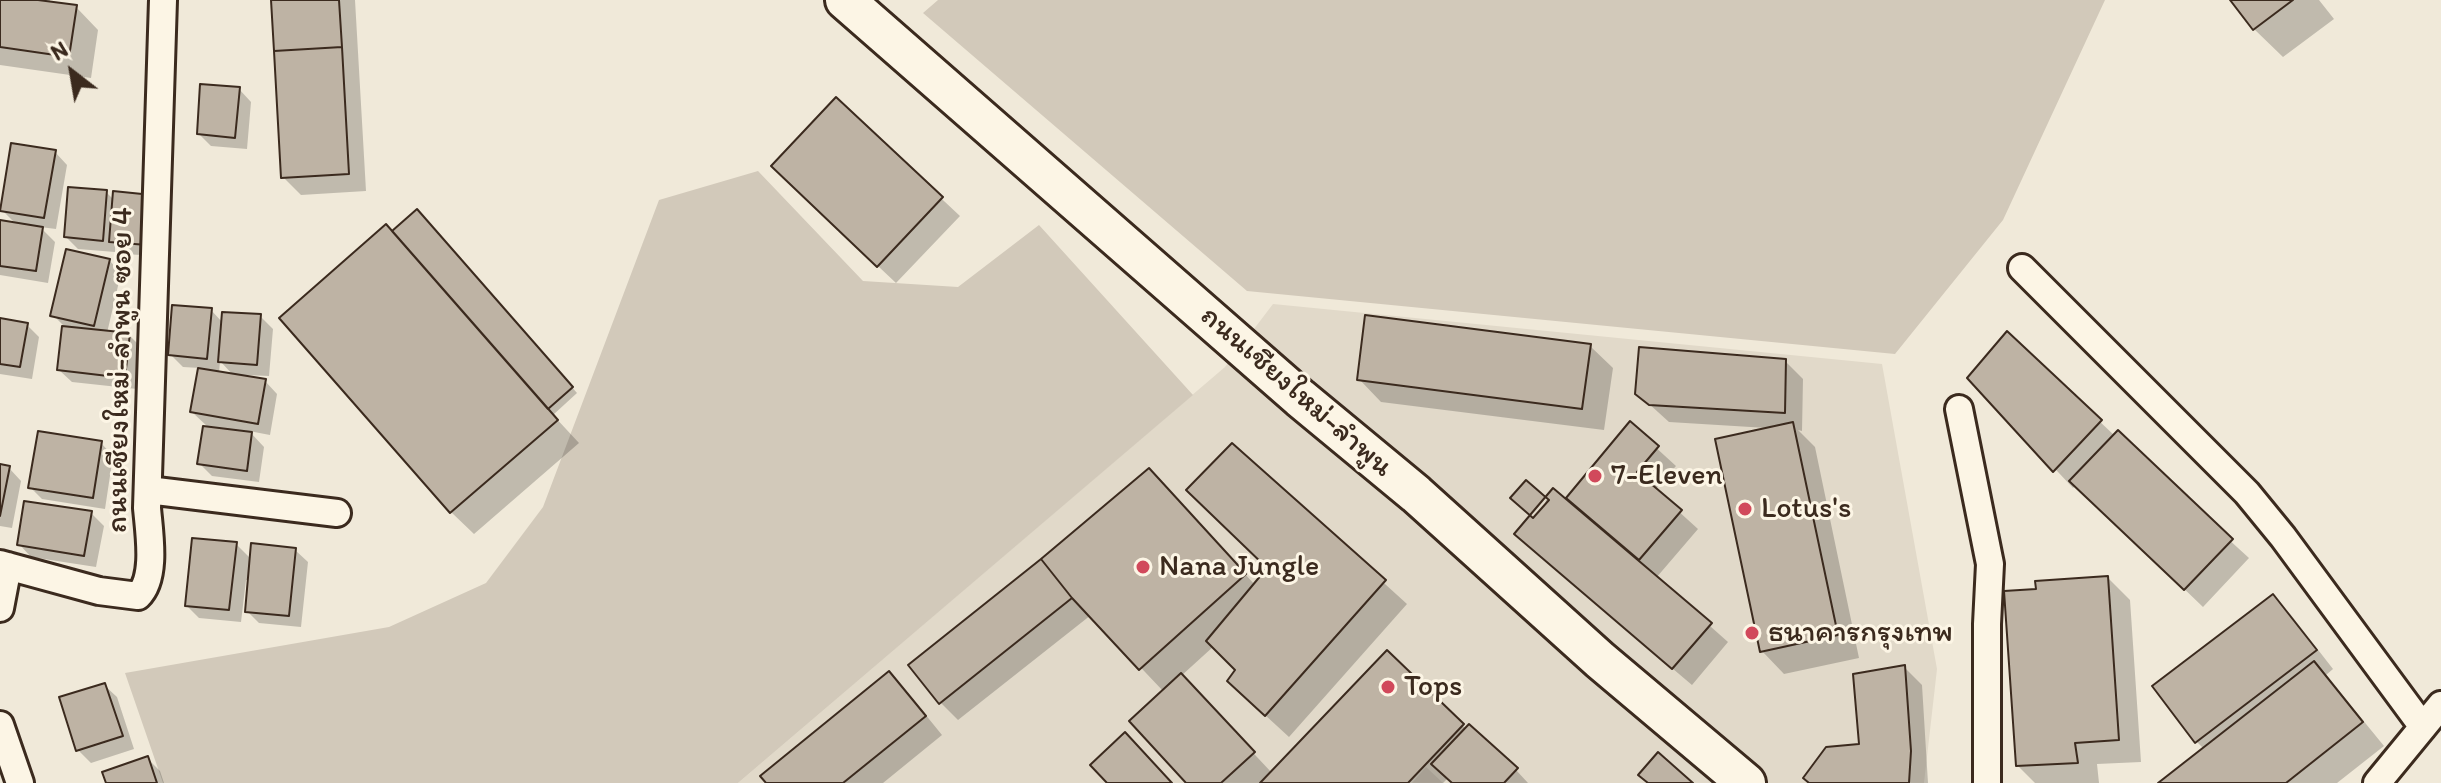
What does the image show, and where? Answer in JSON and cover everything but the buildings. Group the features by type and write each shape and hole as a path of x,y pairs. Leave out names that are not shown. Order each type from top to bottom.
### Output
{"main road":[{"name":"ถนนเชียงใหม่-ลำพูน","path":"845,0 1300,398 1416,494 1600,660 1746,783"}],"street":[{"name":"ถนนเชียงใหม่-ลำพูน ซอย 4","path":"4,565 99,591 138,596 145,589 150,554 148,490 163,0"},
{"path":"2022,268 2247,493 2423,727"},
{"path":"1959,409 1990,564 1987,783"},
{"path":"148,490 337,513"},
{"path":"0,608 4,565"},
{"path":"2377,783 2441,705"},
{"path":"0,725 20,783"}],"shaded area":[{"path":"938,0 2105,0 2003,220 1895,354 1247,291 923,13"},
{"path":"758,171 863,281 958,287 1039,225 1193,395 738,783 163,783 125,673 389,627 486,583 543,507 659,200"},
{"path":"1273,304 1882,364 1937,669 1924,783 738,783 1225,367"},
{"path":"1426,767 1443,783 1412,783"}],"place":[{"name":"7-Eleven","path":"1595,476"},
{"name":"Lotus's","path":"1745,509"},
{"name":"Nana Jungle","path":"1143,567"},
{"name":"ธนาคารกรุงเทพ","path":"1752,633"},
{"name":"Tops","path":"1388,687"}]}
